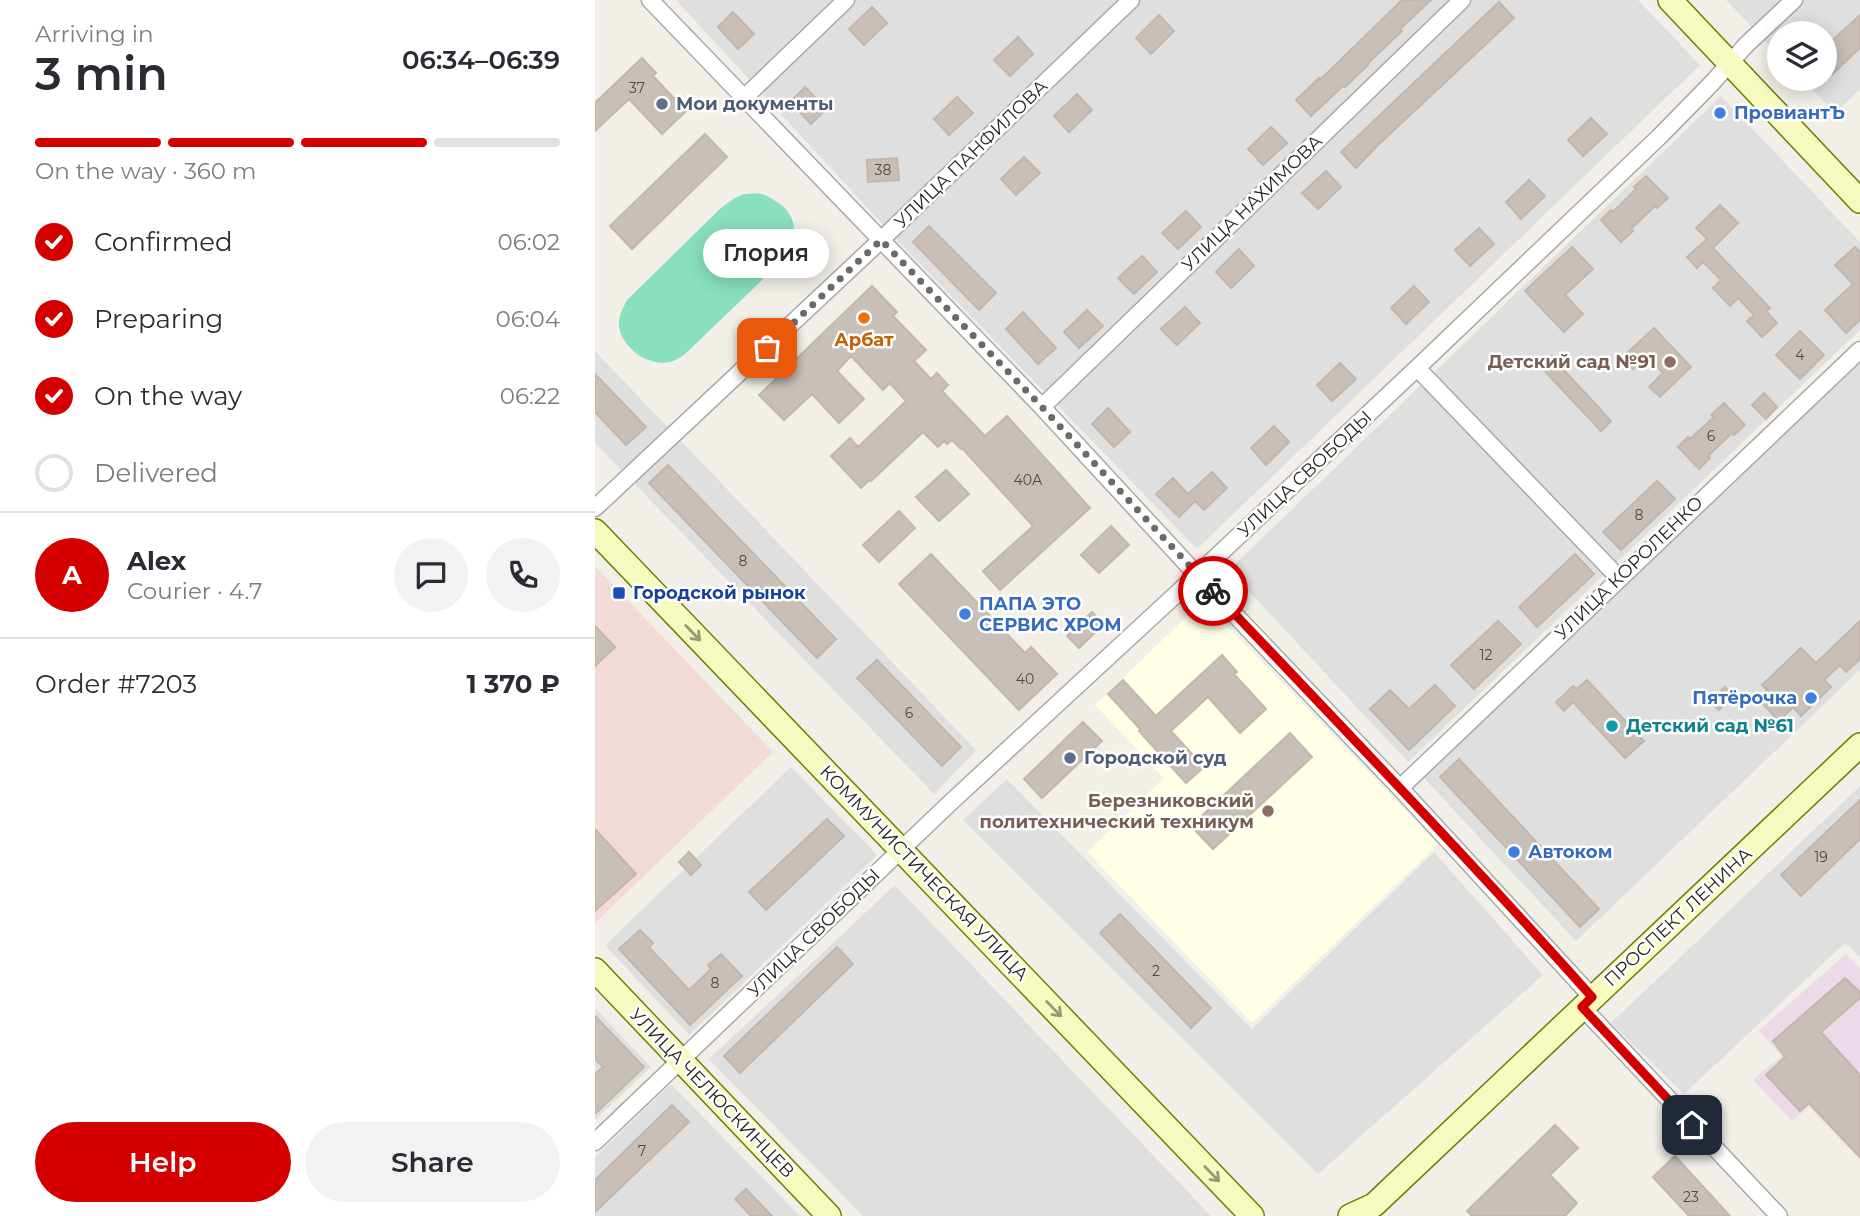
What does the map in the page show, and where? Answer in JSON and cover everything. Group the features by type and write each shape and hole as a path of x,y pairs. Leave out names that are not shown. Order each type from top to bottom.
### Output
{"main road":[{"path":"1670,0 1860,201"},
{"name":"КОММУНИСТИЧЕСКАЯ УЛИЦА","path":"595,531 1252,1216"},
{"name":"ПРОСПЕКТ ЛЕНИНА","path":"1350,1216 1372,1211 1587,1002 1860,745"},
{"name":"УЛИЦА ЧЕЛЮСКИНЦЕВ","path":"595,970 829,1216"}],"street":[{"path":"650,0 1042,407 1400,788 1779,1216"},
{"path":"744,98 846,0"},
{"name":"УЛИЦА ПАНФИЛОВА","path":"595,509 1131,0"},
{"name":"УЛИЦА НАХИМОВА","path":"1042,407 1462,0"},
{"name":"УЛИЦА СВОБОДЫ","path":"595,1142 901,850 1417,368 1660,136 1746,45 1794,0"},
{"name":"УЛИЦА КОРОЛЕНКО","path":"1400,788 1860,350"},
{"path":"1417,368 1619,578"}],"shaded area":[{"path":"676,0 1638,0 1700,65 1197,549 896,239"},
{"path":"1726,0 1860,0 1860,89 1835,113 1814,91 1837,91 1837,21 1767,21 1767,43"},
{"path":"1721,96 1860,242 1860,330 1408,762 1229,570"},
{"path":"595,351 976,750 934,794 595,443"},
{"path":"1860,357 1860,670 1576,941 1424,778"},
{"name":"Городской рынок","path":"595,566 773,752 595,923"},
{"name":"Березниковский политехнический техникум","path":"1203,601 1438,844 1252,1023 1087,852 1164,778 1095,705"},
{"path":"791,767 877,855 689,1035 605,945"},
{"path":"1007,779 1252,1029 1434,852 1543,975 1318,1174 963,820"},
{"path":"1860,786 1860,957 1845,943 1684,1094 1611,1023"},
{"path":"895,885 1211,1216 863,1216 709,1059"},
{"path":"1846,954 1860,968 1860,1160 1809,1107 1792,1121 1753,1080 1781,1056 1759,1030"},
{"path":"595,1008 651,1067 595,1120"},
{"path":"671,1084 800,1216 595,1216 595,1157"}],"green space":[{"path":"744,194 765,195 785,208 790,215 793,237 782,261 685,354 662,363 653,362 637,354 625,342 619,326 627,300 722,207"}],"building":[{"path":"1402,0 1431,0 1368,65 1311,116 1296,100"},
{"path":"1499,2 1514,18 1356,168 1341,152"},
{"path":"872,7 887,23 864,45 849,29"},
{"path":"733,12 754,34 738,49 718,27"},
{"path":"1159,15 1174,31 1151,54 1136,38"},
{"path":"1860,15 1860,48 1837,70 1837,36"},
{"path":"1018,37 1033,54 1010,76 994,60"},
{"path":"642,58 656,73 653,76 686,111 662,134 629,99 595,131 595,103"},
{"path":"805,87 826,109 811,124 790,102"},
{"path":"1077,94 1092,110 1069,132 1054,116"},
{"path":"957,97 973,113 949,135 934,119"},
{"path":"1591,118 1607,134 1583,156 1568,140"},
{"path":"1271,127 1287,143 1263,165 1248,149"},
{"path":"705,134 727,157 632,249 610,226"},
{"path":"1024,157 1040,173 1016,195 1001,179"},
{"path":"897,158 899,180 868,182 867,160"},
{"path":"1326,171 1341,187 1318,209 1302,193"},
{"path":"1646,176 1668,198 1657,208 1655,206 1621,242 1601,220 1611,210 1613,212"},
{"path":"1529,180 1545,196 1521,219 1506,202"},
{"path":"1720,205 1738,223 1713,248 1770,308 1766,311 1777,323 1762,337 1747,321 1754,315 1738,298 1730,306 1713,288 1721,280 1703,262 1697,268 1687,257 1707,239 1696,228"},
{"path":"1186,211 1201,227 1178,249 1162,233"},
{"path":"929,226 996,293 979,310 913,242"},
{"path":"1479,228 1494,244 1470,266 1455,250"},
{"path":"1572,247 1593,269 1565,295 1583,314 1564,332 1525,291"},
{"path":"1855,247 1860,252 1860,320 1846,333 1825,310 1853,284 1835,265"},
{"path":"1239,249 1254,266 1231,288 1216,272"},
{"path":"1142,256 1157,272 1134,294 1118,278"},
{"path":"872,286 897,312 893,316 926,350 914,361 931,379 937,373 948,385 942,391 985,436 1007,416 1090,508 1000,590 983,571 1033,526 952,440 947,444 944,441 938,447 923,432 861,488 831,456 850,438 858,447 906,401 890,383 883,390 851,356 837,371 864,399 839,423 812,394 784,420 759,395"},
{"path":"1414,286 1429,302 1406,324 1391,308"},
{"path":"1185,307 1200,323 1177,345 1161,329"},
{"path":"1087,310 1103,326 1079,348 1064,332"},
{"path":"1023,312 1056,348 1038,364 1006,329"},
{"name":"Детский сад №91","path":"1654,328 1691,367 1660,397 1649,387 1663,373 1647,356 1633,369 1622,358"},
{"path":"1800,331 1824,355 1800,379 1776,355"},
{"path":"1551,356 1611,421 1601,431 1540,366"},
{"path":"1340,363 1356,379 1332,401 1317,385"},
{"path":"595,374 646,427 626,445 595,412"},
{"path":"1764,393 1777,407 1766,419 1752,405"},
{"path":"1724,403 1745,425 1734,435 1732,433 1708,456 1710,458 1699,469 1678,447 1714,417 1711,415"},
{"path":"1108,408 1130,432 1114,447 1092,424"},
{"path":"1274,426 1289,442 1266,465 1251,448"},
{"path":"668,465 836,639 817,658 649,483"},
{"path":"946,470 969,494 939,521 916,497"},
{"path":"1212,472 1227,488 1204,510 1195,501 1179,517 1156,494 1173,478 1188,494"},
{"path":"1657,481 1675,499 1621,550 1603,532"},
{"path":"899,511 915,528 879,562 863,545"},
{"path":"1111,526 1129,545 1099,573 1081,555"},
{"path":"931,554 1025,653 1031,647 1057,674 1019,710 899,584"},
{"path":"1575,554 1594,574 1537,627 1519,607"},
{"path":"1092,612 1104,624 1079,648 1067,636"},
{"path":"1498,621 1521,644 1474,689 1451,665"},
{"path":"1860,621 1860,659 1846,672 1840,665 1824,680 1831,687 1801,716 1793,707 1779,721 1758,699 1767,690 1762,685 1801,648 1816,663"},
{"path":"595,626 615,647 595,666"},
{"path":"1222,655 1237,672 1234,674 1266,709 1240,733 1208,697 1171,731 1204,767 1186,783 1108,694 1123,680 1156,716"},
{"path":"877,660 961,747 942,766 857,678"},
{"name":"Детский сад №61","path":"1587,680 1644,741 1625,758 1573,702 1564,711 1556,702 1573,686 1577,689"},
{"path":"1435,685 1455,706 1409,750 1370,709 1390,690 1409,709"},
{"path":"1725,687 1733,695 1719,710 1710,702"},
{"path":"1083,722 1102,741 1042,798 1024,779"},
{"path":"1290,733 1312,757 1213,849 1191,826"},
{"path":"1459,759 1599,909 1580,927 1440,777"},
{"path":"1860,800 1860,839 1801,896 1781,875"},
{"path":"827,819 844,836 766,910 749,892"},
{"path":"595,829 636,874 595,911"},
{"path":"689,852 701,865 691,875 679,862"},
{"path":"1120,914 1211,1008 1191,1028 1100,933"},
{"path":"640,930 653,943 649,947 689,990 711,969 708,965 721,954 742,976 690,1025 619,949"},
{"path":"837,947 853,964 740,1073 724,1056"},
{"path":"1845,978 1860,992 1860,998 1821,1032 1860,1075 1860,1157 1809,1103 1800,1111 1766,1075 1785,1057 1773,1041"},
{"path":"595,1016 644,1067 595,1114 595,1074 603,1067 595,1059"},
{"path":"672,1105 689,1122 595,1212 595,1180"},
{"path":"1555,1125 1578,1148 1550,1175 1577,1203 1565,1216 1472,1216 1467,1211"},
{"path":"1675,1156 1730,1216 1689,1216 1653,1177"},
{"path":"746,1189 772,1216 751,1216 735,1199"}],"way so far":[{"path":"767,348 881,240 1042,407 1213,591"}],"place":[{"name":"Мои документы","path":"662,104"},
{"name":"ПровиантЪ","path":"1720,113"},
{"name":"Арбат","path":"864,318"},
{"name":"Глория","path":"767,348"},
{"name":"Детский сад №91","path":"1670,362"},
{"name":"Городской рынок","path":"619,593"},
{"name":"ПАПА ЭТО СЕРВИС ХРОМ","path":"965,614"},
{"name":"Пятёрочка","path":"1811,698"},
{"name":"Детский сад №61","path":"1612,726"},
{"name":"Городской суд","path":"1070,758"},
{"name":"Березниковский политехнический техникум","path":"1268,811"},
{"name":"Автоком","path":"1514,852"}],"route":[{"path":"1213,591 1561,962 1592,997 1582,1007 1692,1125"}]}
